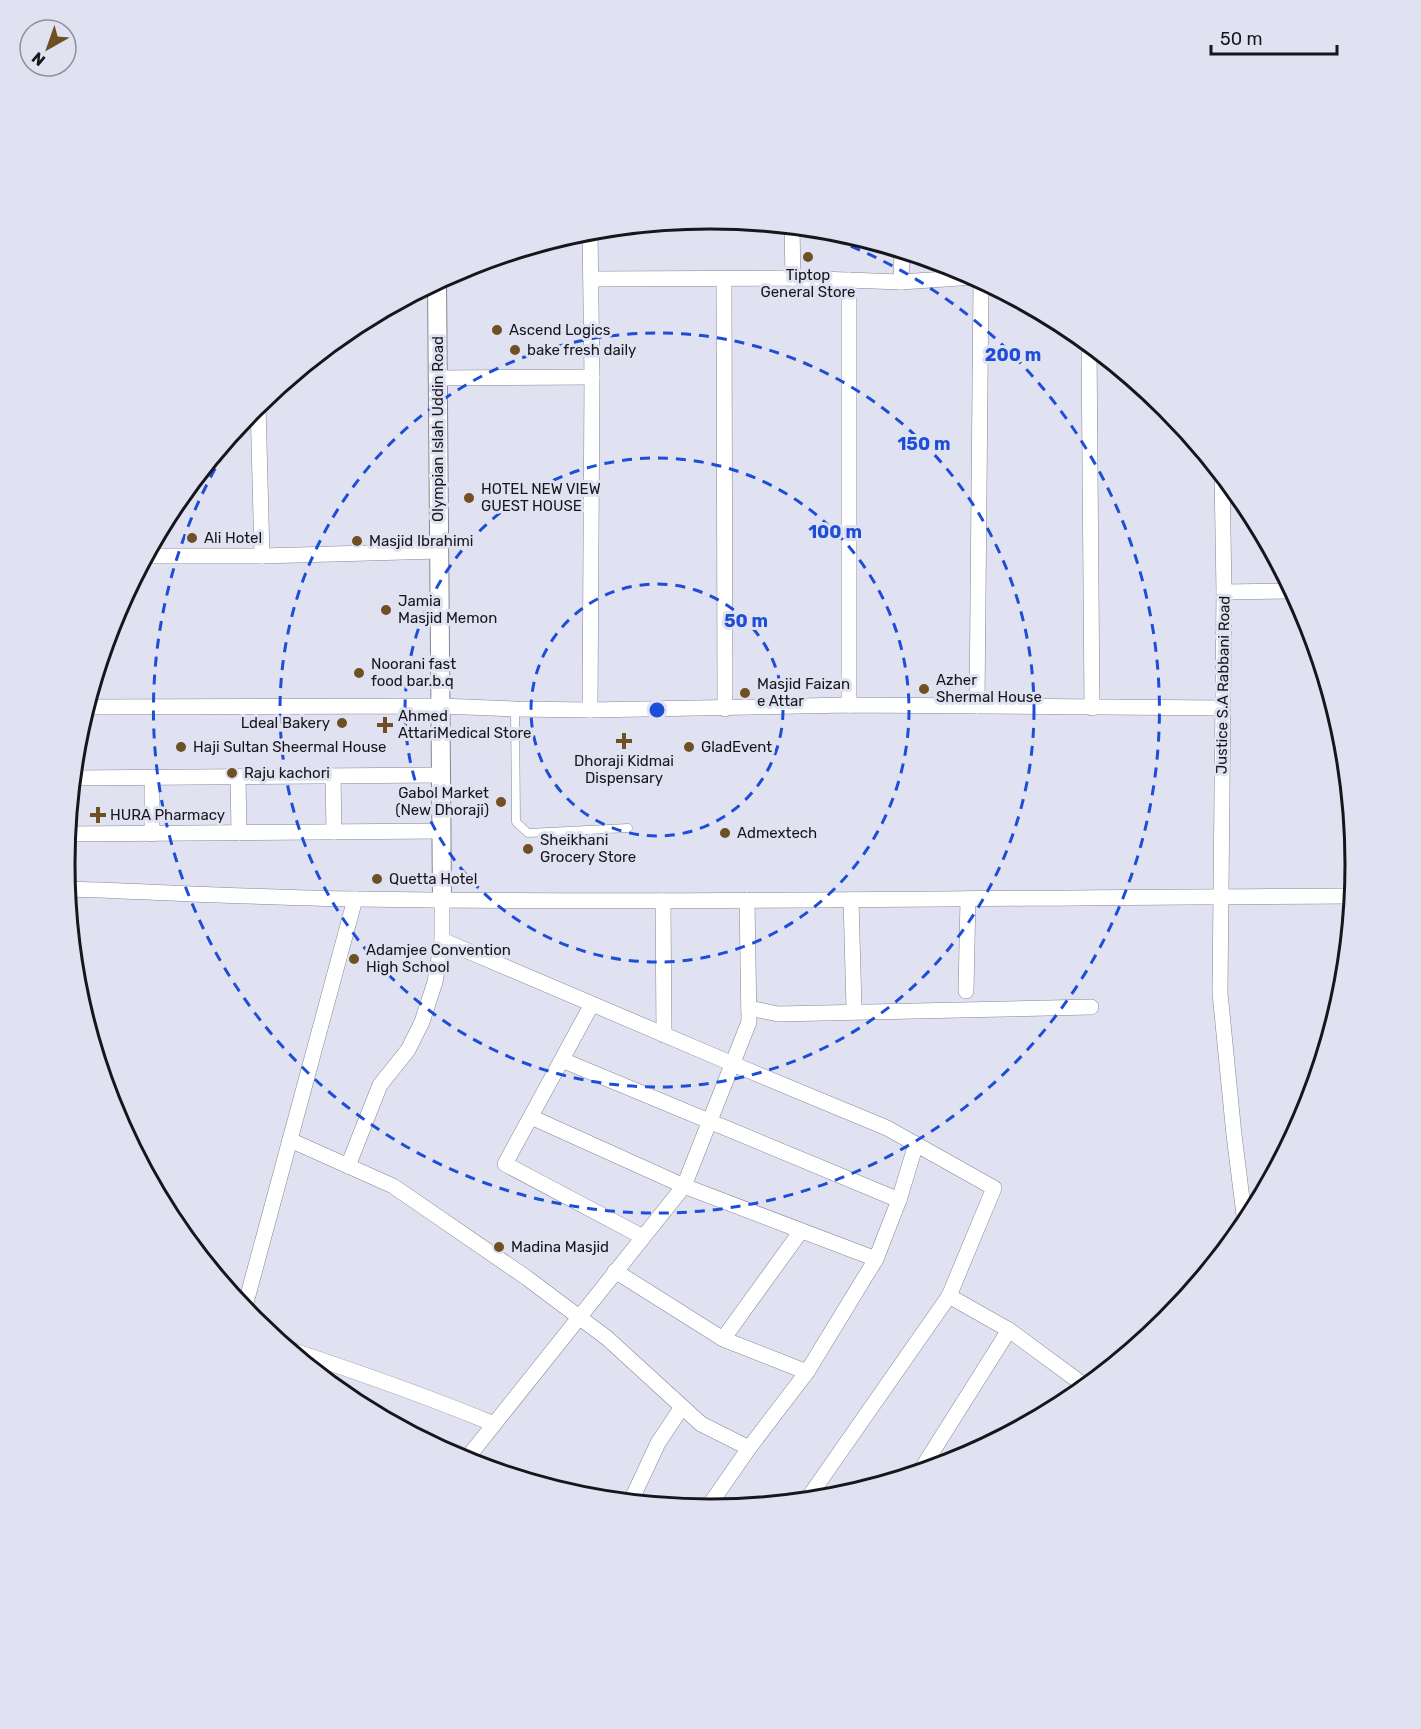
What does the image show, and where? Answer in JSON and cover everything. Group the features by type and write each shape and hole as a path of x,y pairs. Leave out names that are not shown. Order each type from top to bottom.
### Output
{"street":[{"path":"792,234 793,278"},
{"path":"590,240 592,376 590,710"},
{"path":"901,282 902,259"},
{"path":"591,279 793,278 901,282 957,278"},
{"path":"724,279 725,709"},
{"path":"849,280 849,705"},
{"path":"977,706 981,290"},
{"name":"Olympian Islah Uddin Road","path":"437,291 442,900"},
{"path":"1089,354 1092,708"},
{"path":"438,378 592,376"},
{"path":"258,418 262,556"},
{"name":"Justice S.A Rabbani Road","path":"1221,487 1224,592 1220,993 1243,1211"},
{"path":"155,556 262,556 439,551"},
{"path":"1224,592 1284,591"},
{"path":"95,707 441,706 515,710 590,710 849,705 1222,708"},
{"path":"81,778 441,775"},
{"path":"333,776 334,832"},
{"path":"152,777 153,834"},
{"path":"238,777 239,833"},
{"path":"76,834 441,831"},
{"path":"76,889 442,900 663,901 1345,896"},
{"path":"247,1299 355,899"},
{"path":"966,991 968,899"},
{"path":"348,1166 380,1085 408,1050 422,1022 435,982 442,940 442,900"},
{"path":"471,1453 684,1186 749,1022 747,900"},
{"path":"851,900 854,1008"},
{"path":"663,901 664,1035"},
{"path":"442,940 887,1128 994,1188 949,1296 813,1492"},
{"path":"592,1004 505,1164 643,1236"},
{"path":"749,1008 778,1014 1091,1007"},
{"path":"562,1060 899,1200"},
{"path":"531,1117 684,1186 876,1259"},
{"path":"290,1140 393,1186 527,1278 607,1338 701,1424 749,1448"},
{"path":"713,1500 807,1372 876,1259 899,1200 916,1144"},
{"path":"723,1339 801,1231"},
{"path":"615,1271 723,1339 807,1372"},
{"path":"949,1296 1010,1330 1079,1382"},
{"path":"925,1462 1010,1330"},
{"path":"307,1355 380,1379 494,1424"},
{"path":"633,1496 658,1443 682,1407"}],"lane":[{"path":"515,710 516,822 521,828 528,833 628,828"}],"place":[{"name":"Tiptop General Store","path":"808,257"},
{"name":"Ascend Logics","path":"497,330"},
{"name":"bake fresh daily","path":"515,350"},
{"name":"HOTEL NEW VIEW GUEST HOUSE","path":"469,498"},
{"name":"Ali Hotel","path":"192,538"},
{"name":"Masjid Ibrahimi","path":"357,541"},
{"name":"Jamia Masjid Memon","path":"386,610"},
{"name":"Noorani fast food bar.b.q","path":"359,673"},
{"name":"Azher Shermal House","path":"924,689"},
{"name":"Masjid Faizan e Attar","path":"745,693"},
{"name":"Ldeal Bakery","path":"342,723"},
{"name":"Ahmed AttariMedical Store","path":"385,725"},
{"name":"Dhoraji Kidmai Dispensary","path":"624,741"},
{"name":"Haji Sultan Sheermal House","path":"181,747"},
{"name":"GladEvent","path":"689,747"},
{"name":"Raju kachori","path":"232,773"},
{"name":"Gabol Market (New Dhoraji)","path":"501,802"},
{"name":"HURA Pharmacy","path":"98,815"},
{"name":"Admextech","path":"725,833"},
{"name":"Sheikhani Grocery Store","path":"528,849"},
{"name":"Quetta Hotel","path":"377,879"},
{"name":"Adamjee Convention High School","path":"354,959"},
{"name":"Madina Masjid","path":"499,1247"}]}
